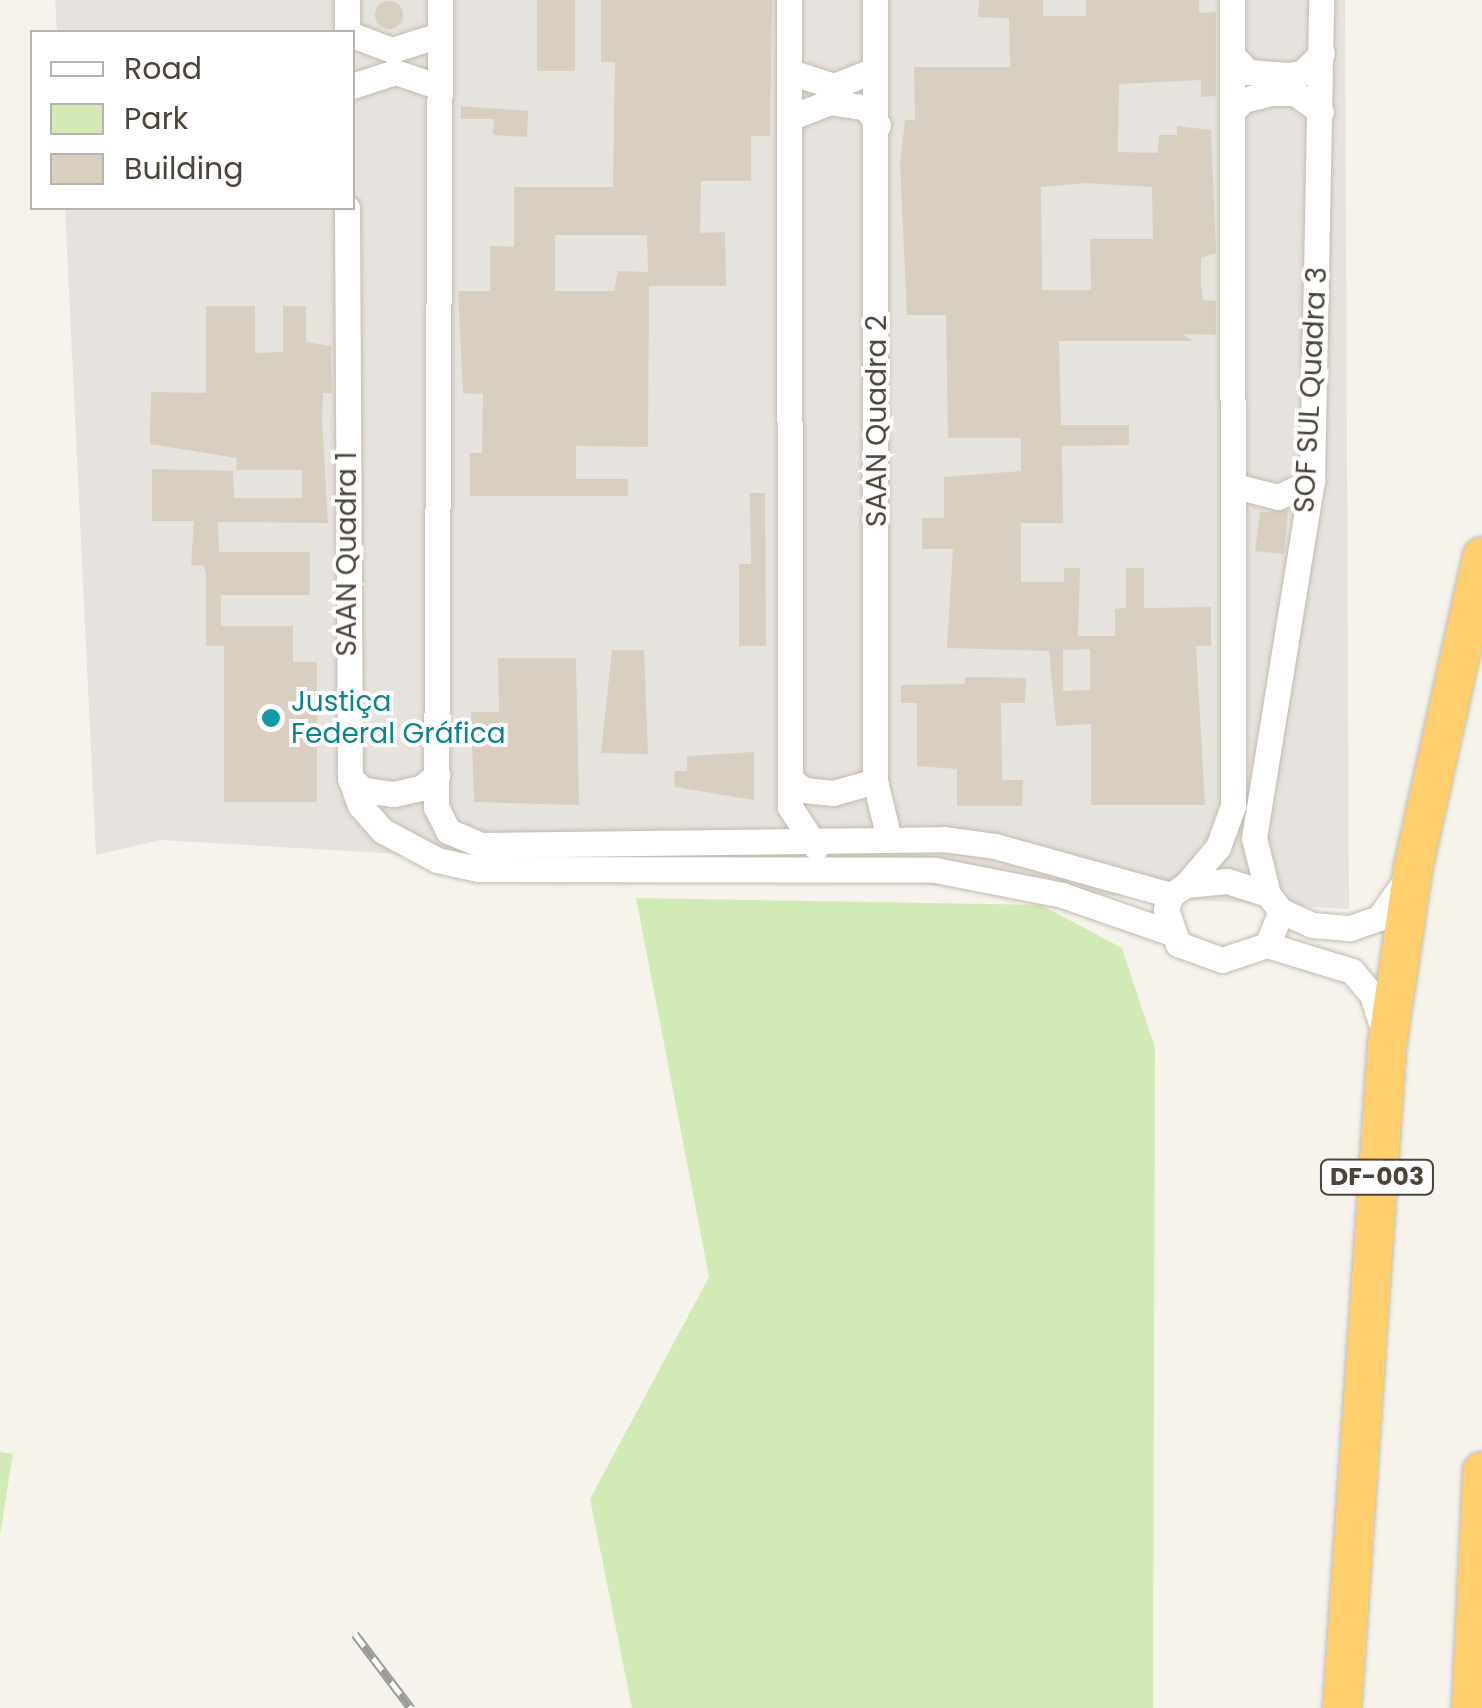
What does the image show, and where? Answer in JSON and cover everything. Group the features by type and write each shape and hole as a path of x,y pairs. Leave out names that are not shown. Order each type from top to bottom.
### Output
{"highway":[{"name":"DF-003","path":"1342,1708 1387,1044 1413,868 1482,557"},
{"path":"1472,1708 1482,1471"}],"street":[{"path":"348,0 349,30"},
{"path":"440,0 438,774 441,821 459,838 481,845 806,837 995,846 1179,890 1227,881 1330,928 1368,924 1392,905 1413,868"},
{"path":"790,0 790,807 806,837 840,869"},
{"name":"SAAN Quadra 2","path":"875,0 876,782 889,839"},
{"path":"1232,0 1232,806 1218,846 1179,890 1171,933 1178,944 1222,960 1268,945 1352,970 1372,995 1387,1044"},
{"name":"SOF SUL Quadra 3","path":"1274,903 1254,838 1312,480 1322,0"},
{"path":"355,35 392,50 440,35"},
{"path":"1233,56 1248,72 1288,75 1302,73 1322,53"},
{"path":"790,72 834,86 876,70"},
{"path":"355,85 394,72 440,87"},
{"path":"1232,112 1244,100 1271,93 1295,93 1321,112"},
{"path":"788,118 830,102 866,108 878,125"},
{"name":"SAAN Quadra 1","path":"347,210 350,778 367,816 399,842 438,860 493,870 934,870 1000,880 1171,933"},
{"path":"1235,486 1278,497 1312,480"},
{"path":"350,778 364,790 394,794 420,788 438,774"},
{"path":"790,779 804,790 833,794 876,782"},
{"path":"768,838 790,807"},
{"path":"1268,945 1274,903"}],"shaded area":[{"path":"55,0 1345,0 1349,909 160,840 96,855 65,210 355,210 355,30 57,30"}],"green space":[{"path":"636,898 1041,905 1122,948 1155,1048 1153,1708 632,1708 590,1499 709,1277"},
{"path":"0,1452 13,1454 0,1535"}],"building":[{"path":"537,0 575,0 575,71 537,71"},
{"path":"601,0 772,0 770,136 751,136 751,181 701,181 700,233 725,232 726,286 649,286 648,447 576,446 576,479 628,479 628,496 470,496 470,453 482,453 483,394 463,393 458,291 490,291 490,246 514,247 514,187 613,187 615,62 601,62","holes":["555,235 647,235 648,272 618,271 614,291 555,291"]},
{"path":"979,0 1043,0 1043,16 1086,16 1086,0 1199,0 1199,13 1216,12 1216,96 1201,97 1201,80 1119,84 1118,152 1158,153 1159,135 1177,135 1177,126 1211,130 1216,253 1201,258 1201,284 1203,300 1216,301 1216,335 1183,334 1193,341 1059,341 1061,425 1129,425 1129,445 1062,446 1063,523 1021,523 1021,582 1064,582 1064,568 1080,568 1078,636 1115,636 1115,609 1126,608 1126,568 1144,568 1144,608 1211,607 1211,646 1196,646 1205,805 1091,805 1091,724 1056,726 1049,651 947,648 953,549 922,549 922,518 944,518 944,477 1021,471 1021,438 948,438 946,315 907,315 900,162 905,120 915,120 914,67 1010,67 1009,18 978,17","holes":["1085,183 1152,187 1153,239 1090,239 1091,290 1042,290 1041,187","1090,649 1090,690 1063,691 1063,650"]},
{"path":"389,1 399,5 403,15 399,25 389,29 379,25 375,15 379,5"},
{"path":"461,106 528,111 527,137 493,135 494,119 461,119"},
{"path":"206,306 255,306 255,353 283,352 283,306 306,306 306,342 331,346 332,393 323,393 322,421 328,523 218,522 219,552 310,552 310,595 221,595 221,626 293,626 293,662 317,662 317,802 224,802 224,646 206,646 206,574 204,566 191,565 194,521 152,521 152,469 233,471 234,498 302,498 302,470 236,470 237,458 150,444 151,392 206,393"},
{"path":"750,493 765,493 766,646 739,646 739,564 751,564"},
{"path":"1288,510 1284,554 1255,551 1260,512"},
{"path":"612,650 644,650 648,754 601,753"},
{"path":"498,658 576,658 579,805 474,802 471,712 499,712"},
{"path":"965,677 1026,678 1025,703 1001,703 1002,780 1023,780 1022,806 957,806 957,769 917,766 917,703 901,703 901,685 965,684"},
{"path":"754,752 754,800 675,787 674,771 687,771 687,756"}],"railway":[{"path":"355,1634 411,1708"}],"place":[{"name":"Justiça Federal Gráfica","path":"271,718"}]}
